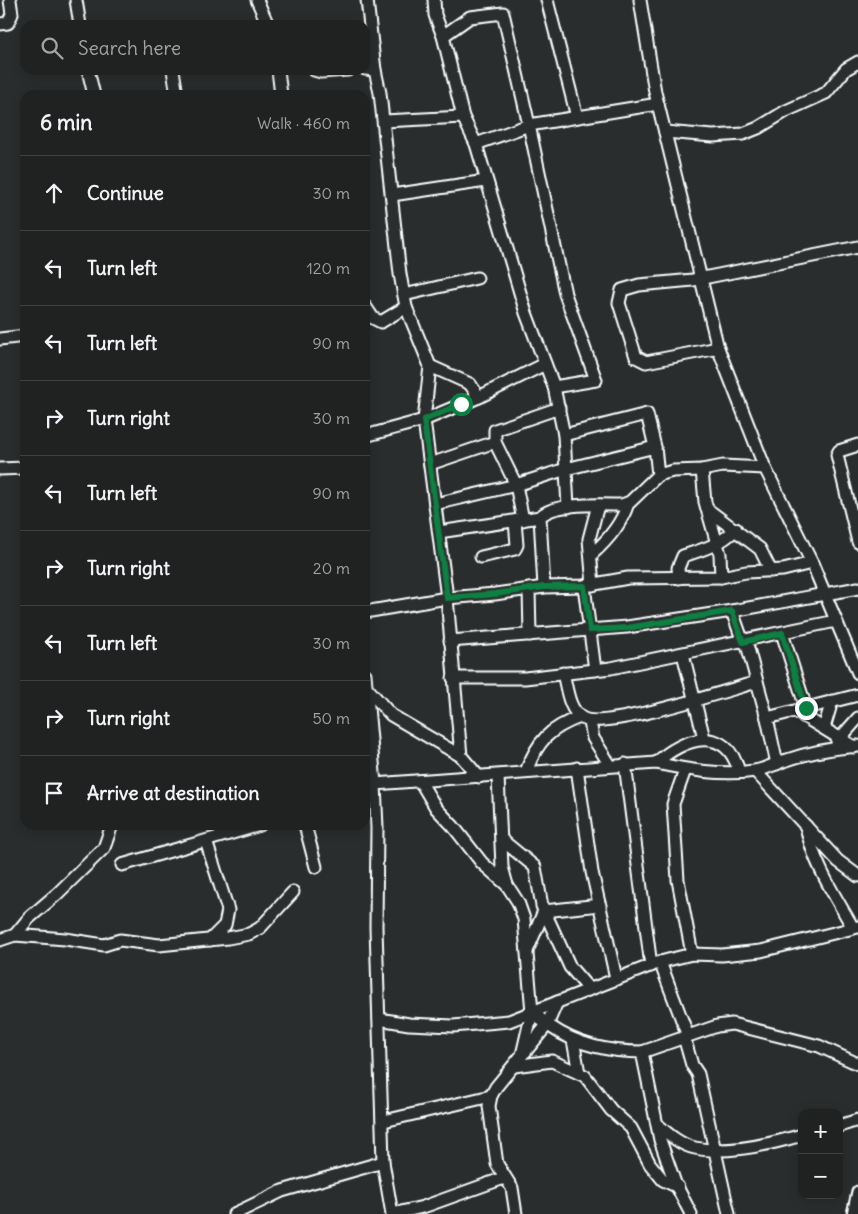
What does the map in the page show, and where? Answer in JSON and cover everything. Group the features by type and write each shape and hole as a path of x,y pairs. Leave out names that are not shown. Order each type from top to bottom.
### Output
{"street":[{"path":"0,24 8,23 12,14 10,0"},
{"path":"76,0 79,20"},
{"path":"257,0 266,20"},
{"path":"367,0 368,20"},
{"path":"434,0 435,15 443,36 463,117 476,144 523,304 554,387 564,435 568,506"},
{"path":"547,0 577,117"},
{"path":"640,0 658,104 718,348 765,468 812,563 836,622 854,651 858,673"},
{"path":"443,36 470,17 503,13 565,294 596,380 554,387"},
{"path":"665,132 713,136 743,134 758,128 786,111 826,93 846,69 858,62"},
{"path":"370,70 384,121 405,301 430,366 424,420 447,598 461,756"},
{"path":"89,75 93,90"},
{"path":"174,75 176,90"},
{"path":"279,75 280,90"},
{"path":"476,144 529,125 658,104"},
{"path":"384,121 463,117"},
{"path":"392,195 486,181"},
{"path":"718,348 646,362 636,357 620,303 622,290 858,247"},
{"path":"370,314 373,318 381,322 405,301 477,278"},
{"path":"0,339 20,337"},
{"path":"370,435 424,420 479,397 545,364"},
{"path":"430,366 470,384 479,397"},
{"path":"481,556 515,549 517,545 519,520 516,485 495,442 495,430 559,408"},
{"path":"564,435 647,414 655,447 658,475"},
{"path":"430,464 495,442"},
{"path":"858,445 839,451 837,460 858,542"},
{"path":"435,504 516,485 566,469 655,447"},
{"path":"591,555 602,545 615,528 624,514 628,503 658,475 673,471 702,470 723,466 765,468"},
{"path":"0,469 20,468"},
{"path":"702,470 707,509 720,554 721,577"},
{"path":"439,532 540,517 545,512 568,506 628,503"},
{"path":"595,670 590,630 589,585 591,555 589,539 598,505"},
{"path":"707,509 736,529 760,550 771,571"},
{"path":"540,517 544,587"},
{"path":"678,578 678,568 683,556 701,552 716,544 736,529"},
{"path":"370,611 447,598 544,587 589,585 628,578 721,577 771,571 812,563"},
{"path":"450,641 627,628 858,588"},
{"path":"529,589 530,635"},
{"path":"732,611 744,641 768,718 778,764"},
{"path":"453,678 525,678 595,670 836,622"},
{"path":"782,633 800,710 824,728 857,747"},
{"path":"683,654 704,738"},
{"path":"563,673 572,709 585,720 593,738 610,765"},
{"path":"526,772 541,740 560,724 585,720 621,719 757,682"},
{"path":"370,692 391,716 461,756 479,777"},
{"path":"768,718 858,695"},
{"path":"824,728 832,701"},
{"path":"833,748 840,737 858,718"},
{"path":"656,763 667,753 704,738 716,741 731,752 739,772"},
{"path":"372,790 420,781 625,764 656,763 685,770 755,771 833,748 857,747"},
{"path":"370,756 384,1121 383,1162 392,1214 423,1207 504,1178"},
{"path":"625,764 656,964 686,1037 692,1065 698,1074 716,1149 719,1174 728,1214"},
{"path":"577,768 592,872 616,978"},
{"path":"685,770 673,804 678,880 692,954"},
{"path":"755,771 838,861 858,876"},
{"path":"498,776 502,867 507,885 518,902 524,919 527,953 532,1012 522,1055"},
{"path":"420,781 436,808 498,880 507,885"},
{"path":"379,1018 408,1024 453,1026 509,1021 616,978 692,954 722,956 761,951 855,927 825,879 809,841 806,826"},
{"path":"15,935 29,918 57,894 104,848 110,830"},
{"path":"122,865 243,830"},
{"path":"306,830 316,867"},
{"path":"502,840 535,867 544,912 570,967 589,989"},
{"path":"206,841 228,910 225,925 210,940"},
{"path":"0,940 15,935 65,939 104,945 120,940 158,945 249,934 260,928 293,892"},
{"path":"544,912 600,906"},
{"path":"527,953 544,912"},
{"path":"516,1214 512,1188 497,1164 489,1106 491,1096 547,1024 556,1002"},
{"path":"532,1012 573,1040 622,1052 642,1052 717,1026 739,1024 819,1046 858,1064"},
{"path":"573,1040 579,1073"},
{"path":"642,1052 660,1140 678,1187 691,1214"},
{"path":"514,1066 552,1061 585,1076 611,1110 631,1128 650,1164 663,1180 678,1187"},
{"path":"384,1121 491,1096"},
{"path":"843,1125 858,1120"},
{"path":"657,1124 670,1136 695,1148 753,1147 798,1137"},
{"path":"234,1214 282,1191 383,1162"},
{"path":"853,1214 858,1192"}],"route":[{"path":"461,404 424,420 447,598 516,592 544,587 584,586 590,630 627,628 732,611 743,642 782,633 806,708"}]}
